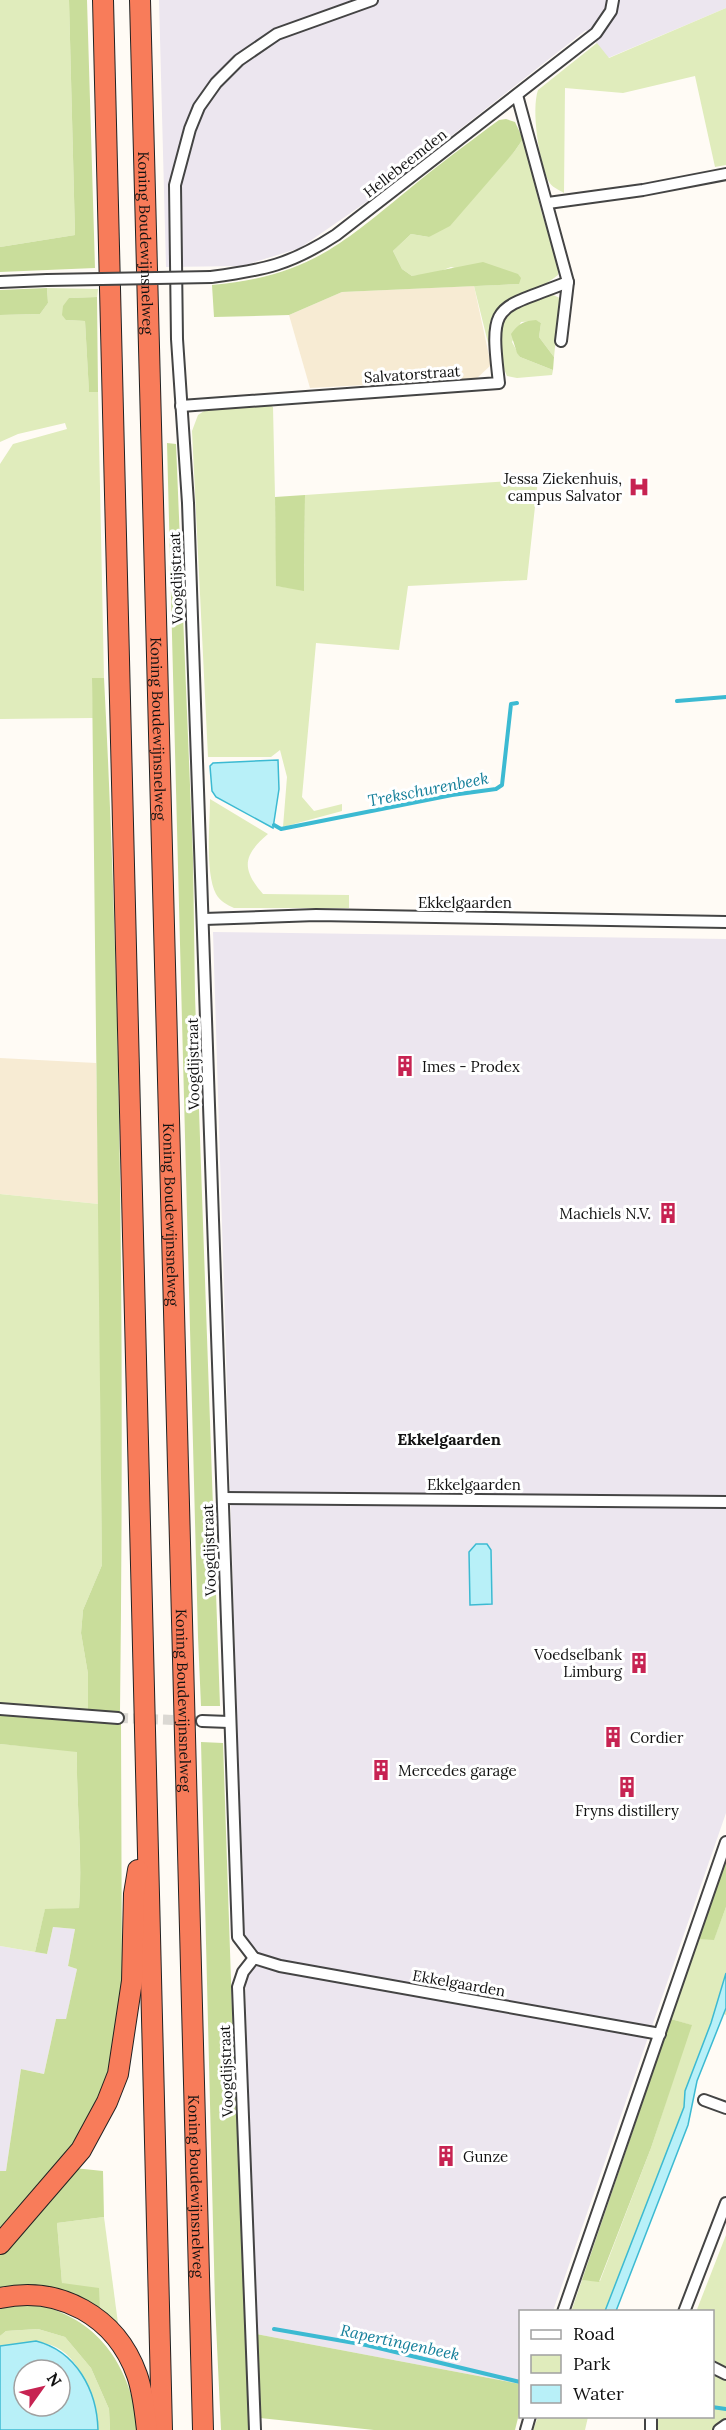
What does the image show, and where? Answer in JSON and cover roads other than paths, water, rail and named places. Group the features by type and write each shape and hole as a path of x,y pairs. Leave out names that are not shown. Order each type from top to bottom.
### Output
{"highway":[{"path":"103,0 162,2430"},
{"name":"Koning Boudewijnsnelweg","path":"140,0 203,2430"},
{"path":"0,2244 81,2150 107,2102 118,2074 132,1981 134,1894 146,1823"},
{"path":"0,2298 18,2294 44,2294 68,2301 102,2323 118,2340 136,2374 147,2430"}],"street":[{"path":"181,406 177,339 175,185 199,107 216,83 239,60 277,34 372,0"},
{"name":"Hellebeemden","path":"0,282 211,277 278,266 316,248 517,96 596,33 611,11 613,0"},
{"path":"517,96 568,282 561,341"},
{"path":"548,203 643,190 726,174"},
{"name":"Salvatorstraat","path":"181,406 499,383 494,326 502,311 568,282"},
{"name":"Voogdijstraat","path":"181,406 188,503 204,919 229,1722 238,1937 254,1958 243,1972 238,1988 255,2430"},
{"name":"Ekkelgaarden","path":"204,919 316,915 726,922"},
{"name":"Ekkelgaarden","path":"223,1498 726,1502"},
{"path":"0,1709 118,1718"},
{"path":"202,1721 229,1722"},
{"path":"564,2310 726,1842"},
{"name":"Ekkelgaarden","path":"254,1958 280,1966 660,2034"},
{"path":"704,2100 726,2109"},
{"path":"685,2310 726,2204"},
{"path":"719,2430 726,2425"}],"water":[{"path":"278,760 279,789 273,828 216,797 212,791 210,766 213,763"},
{"path":"476,1544 487,1544 491,1550 492,1604 470,1605 469,1552"},
{"path":"726,1973 726,2008 697,2081 688,2125 616,2310 605,2310 684,2107 685,2091 711,2023"},
{"path":"36,2341 50,2346 67,2358 12,2358 12,2418 72,2418 72,2362 82,2374 94,2401 98,2430 0,2430 0,2346"}],"waterway":[{"name":"Trekschurenbeek","path":"677,701 726,697"},
{"name":"Trekschurenbeek","path":"274,825 281,829 452,795 496,789 502,785 511,704 517,703"},
{"name":"Rapertingenbeek","path":"274,2329 366,2345 519,2382"},
{"name":"Rapertingenbeek","path":"714,2407 726,2409"}],"tunnel":[{"path":"118,1718 202,1721"}],"place":[{"name":"Jessa Ziekenhuis, campus Salvator","path":"639,487"},
{"name":"Imes - Prodex","path":"405,1066"},
{"name":"Machiels N.V.","path":"668,1213"},
{"name":"Voedselbank Limburg","path":"639,1663"},
{"name":"Cordier","path":"613,1737"},
{"name":"Mercedes garage","path":"381,1770"},
{"name":"Fryns distillery","path":"627,1787"},
{"name":"Gunze","path":"446,2156"}],"district":[{"name":"Ekkelgaarden","path":"449,1439"}]}
